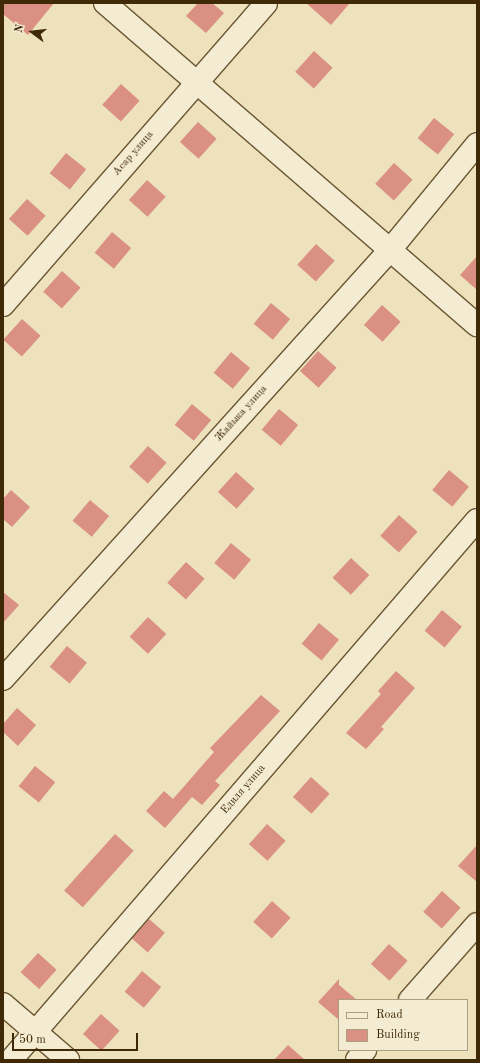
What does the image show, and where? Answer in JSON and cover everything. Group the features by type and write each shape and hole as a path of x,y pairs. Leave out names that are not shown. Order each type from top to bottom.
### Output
{"street":[{"path":"105,3 477,325"},
{"name":"Асар улица","path":"3,305 266,3"},
{"name":"Жайыка улица","path":"3,679 390,250 477,144"},
{"name":"Едиля улица","path":"11,1060 477,520"},
{"path":"411,999 477,924"},
{"path":"3,1004 68,1060"},
{"path":"357,1060 365,1051"}],"building":[{"path":"3,3 54,3 28,35 3,14"},
{"path":"198,3 212,3 224,13 206,33 186,16"},
{"path":"306,3 350,3 331,25"},
{"path":"314,51 333,68 314,89 295,72"},
{"path":"121,84 140,101 121,122 102,105"},
{"path":"434,118 454,134 438,155 418,138"},
{"path":"198,122 217,139 199,159 180,142"},
{"path":"66,153 86,169 70,190 50,173"},
{"path":"394,163 413,180 394,201 375,184"},
{"path":"147,180 166,197 148,217 129,200"},
{"path":"27,199 46,216 28,236 9,219"},
{"path":"112,232 131,248 114,269 95,253"},
{"path":"316,244 335,261 316,282 297,265"},
{"path":"477,256 477,290 460,275"},
{"path":"62,271 81,288 62,309 43,292"},
{"path":"271,303 290,319 273,340 254,324"},
{"path":"382,305 401,322 383,342 364,325"},
{"path":"22,319 41,336 22,357 3,340"},
{"path":"318,351 337,368 319,388 300,371"},
{"path":"231,352 250,368 233,389 214,373"},
{"path":"192,404 211,420 194,441 175,425"},
{"path":"279,409 298,425 281,446 262,430"},
{"path":"148,446 167,463 148,484 129,467"},
{"path":"449,470 469,487 452,507 432,490"},
{"path":"236,472 255,489 237,509 218,492"},
{"path":"11,490 30,507 12,527 3,519 3,499"},
{"path":"90,500 109,516 92,537 73,521"},
{"path":"399,515 418,532 399,553 380,536"},
{"path":"231,543 251,560 234,580 214,563"},
{"path":"351,558 369,575 351,595 333,578"},
{"path":"186,562 205,579 186,600 167,583"},
{"path":"3,592 19,605 3,623"},
{"path":"442,610 462,627 445,647 425,631"},
{"path":"148,617 166,634 148,654 130,637"},
{"path":"319,623 339,640 322,660 302,644"},
{"path":"67,646 87,663 70,683 50,667"},
{"path":"396,671 415,688 381,727 384,729 366,749 346,733 381,694 378,691"},
{"path":"261,695 280,711 215,781 220,785 202,805 192,797 165,828 146,811 164,791 173,799 214,752 210,748"},
{"path":"17,708 36,725 18,746 3,732 3,724"},
{"path":"35,766 55,782 39,803 19,786"},
{"path":"311,777 330,794 312,814 293,797"},
{"path":"267,824 286,841 268,861 249,844"},
{"path":"115,834 134,851 83,907 64,890"},
{"path":"477,845 477,882 458,866"},
{"path":"442,891 461,908 442,929 423,912"},
{"path":"272,901 291,918 272,939 253,922"},
{"path":"149,919 165,933 148,952 132,939"},
{"path":"389,944 408,961 390,981 371,964"},
{"path":"38,953 57,970 39,989 21,972"},
{"path":"142,971 161,987 144,1008 125,992"},
{"path":"339,979 339,985 356,999 338,999 338,1019 318,1002"},
{"path":"101,1014 120,1031 102,1051 83,1034"},
{"path":"288,1045 305,1060 274,1060"}]}
